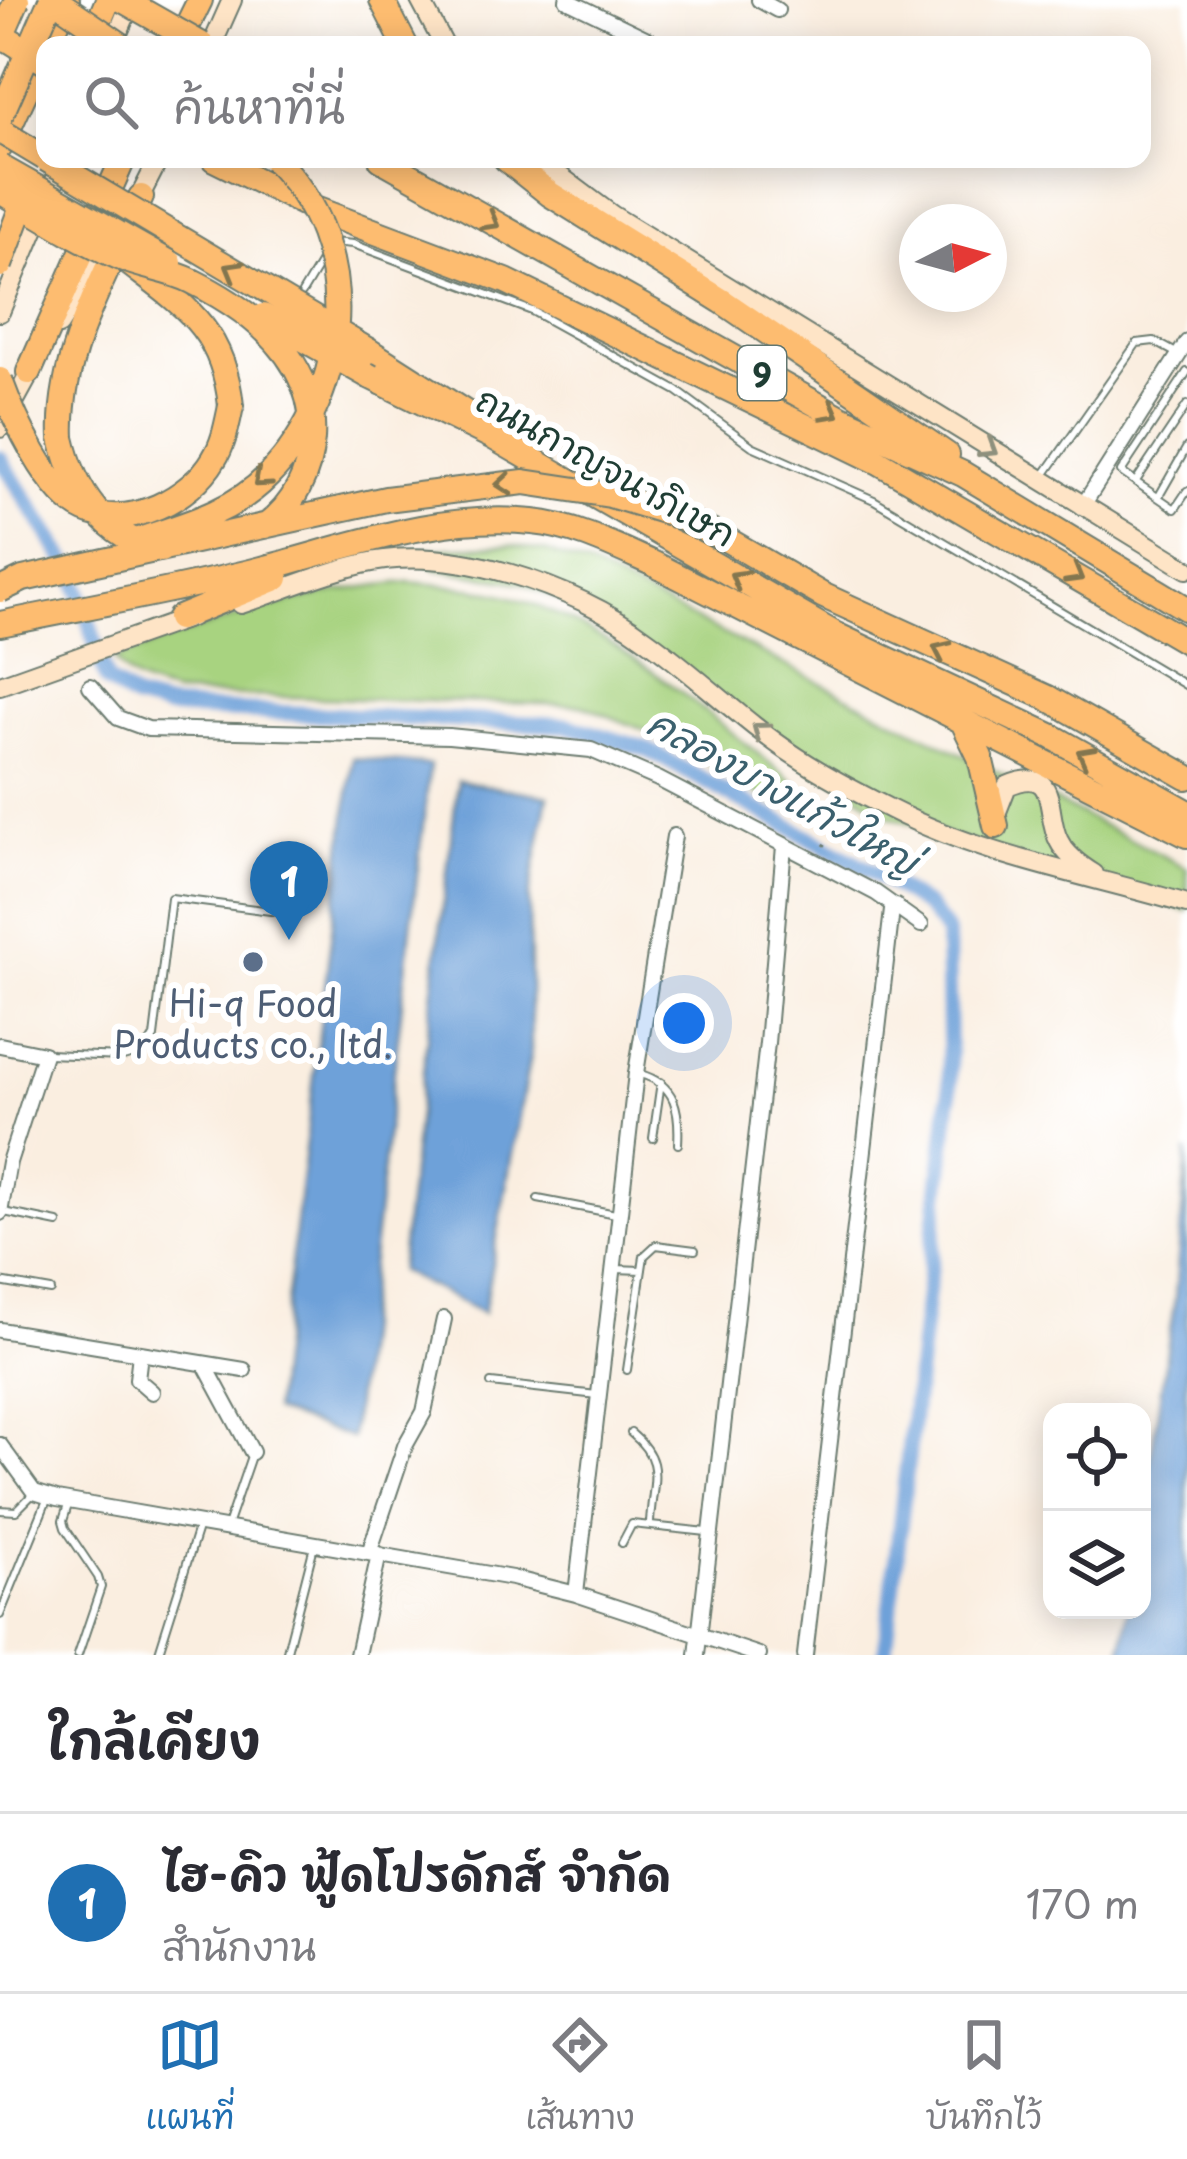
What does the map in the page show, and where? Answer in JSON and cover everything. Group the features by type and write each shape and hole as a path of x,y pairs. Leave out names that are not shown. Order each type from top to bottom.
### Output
{"highway":[{"path":"0,16 7,0"},
{"path":"17,0 0,36 36,57"},
{"path":"37,36 53,0 104,36"},
{"path":"51,36 68,0"},
{"path":"93,36 108,0"},
{"path":"127,0 173,34"},
{"path":"141,0 173,34"},
{"path":"173,34 200,0"},
{"path":"382,0 400,36"},
{"path":"400,0 416,36"},
{"path":"0,117 36,38"},
{"path":"0,147 36,69"},
{"path":"0,131 36,151"},
{"name":"ถนนกาญจนาภิเษก","path":"0,166 371,377 493,436 836,635 1053,737 1187,812"},
{"path":"0,265 41,168"},
{"path":"66,168 454,402 493,436"},
{"path":"29,372 119,168"},
{"path":"232,168 315,209 506,281 880,462 1187,642"},
{"path":"12,584 210,516 266,478 303,431 332,370 338,303 318,220 282,168"},
{"name":"9","path":"396,168 841,418 963,474 1187,609"},
{"path":"507,168 581,222 874,410 963,474"},
{"path":"517,168 963,466 1187,597"},
{"path":"0,191 124,260 205,326 228,374 231,406 213,462 176,498 141,513 83,510 30,449 0,380"},
{"path":"124,260 189,279 256,324 287,350 309,392 313,423 304,478 284,513 248,540 211,553 179,554 144,547 101,520 70,472 62,438 66,376 141,197"},
{"path":"12,584 386,500 524,482 610,495 670,513 724,538 822,595 1048,698 1187,777"},
{"path":"0,623 257,570 414,528 490,520 536,522 604,542 785,628 1187,835"},
{"path":"179,618 414,528"},
{"path":"962,720 980,757 996,826"}],"main road":[{"path":"119,36 127,0"},
{"path":"216,36 232,0"},
{"path":"420,0 439,36"},
{"path":"0,311 60,168"},
{"path":"3,421 155,168"},
{"path":"549,168 612,215 1187,568"},
{"path":"0,686 179,618 210,614 364,563 412,559 502,572 552,588 610,615 798,758 920,824 1018,858 1187,904"},
{"path":"1018,858 996,826 999,799 1007,786 1022,779 1048,789 1059,841 1079,865 1103,880"}],"street":[{"path":"567,0 641,36"},
{"path":"759,0 777,10"},
{"path":"1082,507 1183,359"},
{"path":"90,686 118,718 148,729 448,736 591,750 658,779 896,906 921,925"},
{"path":"575,1594 636,1073 674,836"},
{"path":"698,1655 767,1043 784,846"},
{"path":"805,1655 896,906"},
{"path":"0,1045 44,1054 4,1161 0,1212"},
{"path":"356,1655 374,1553 405,1446 424,1412 444,1319"},
{"path":"0,1330 244,1370"},
{"path":"140,1354 137,1379 152,1392"},
{"path":"205,1365 252,1452"},
{"path":"0,1445 41,1494 431,1561 575,1594 759,1655"}],"lane":[{"path":"302,293 333,241 340,240 532,311 677,391 752,446 874,500 1187,686"},
{"path":"1040,481 1137,344 1154,341 1183,359 1121,472 1175,508 1187,491"},
{"path":"1135,482 1187,405"},
{"path":"1158,497 1187,447"},
{"path":"44,1054 123,1057 145,1051 154,1037 171,898 295,914"},
{"path":"636,1073 661,1082 679,1107 678,1144"},
{"path":"653,1138 661,1082"},
{"path":"538,1198 620,1215"},
{"path":"0,1212 58,1223"},
{"path":"627,1370 644,1256 656,1245 695,1250"},
{"path":"613,1269 642,1270"},
{"path":"0,1282 51,1291"},
{"path":"491,1383 598,1395"},
{"path":"631,1433 651,1450 655,1463 650,1523"},
{"path":"227,1526 252,1452"},
{"path":"0,1510 16,1511 41,1494"},
{"path":"0,1615 41,1494"},
{"path":"69,1501 65,1528 100,1587 78,1655"},
{"path":"158,1655 200,1522"},
{"path":"622,1544 632,1524 711,1533"},
{"path":"286,1655 315,1543"}],"path":[{"path":"818,854 843,820"}],"green space":[{"path":"511,545 593,568 1187,868 1187,911 888,816 612,625 522,583 435,569 419,553"},
{"path":"409,582 505,595 557,614 664,679 795,783 779,806 669,740 582,705 175,694 133,679 115,659 259,610 333,592"}],"water":[{"path":"353,758 430,765 351,1438 273,1411"},
{"path":"458,781 548,796 529,897 531,1050 483,1313 399,1271"},
{"path":"1187,1151 1187,1655 1121,1655 1127,1619 1151,1619 1151,1456 1175,1298"}],"waterway":[{"name":"คลองบางแก้วใหญ่","path":"0,458 74,574 107,681 134,699 168,708 566,725 646,749 873,872 927,907 947,933 950,1094 885,1655"}],"place":[{"name":"ไฮ-คิว ฟู้ดโปรดักส์ จำกัด","path":"289,940"},
{"name":"Hi-q Food Products co., ltd.","path":"253,962"}]}
